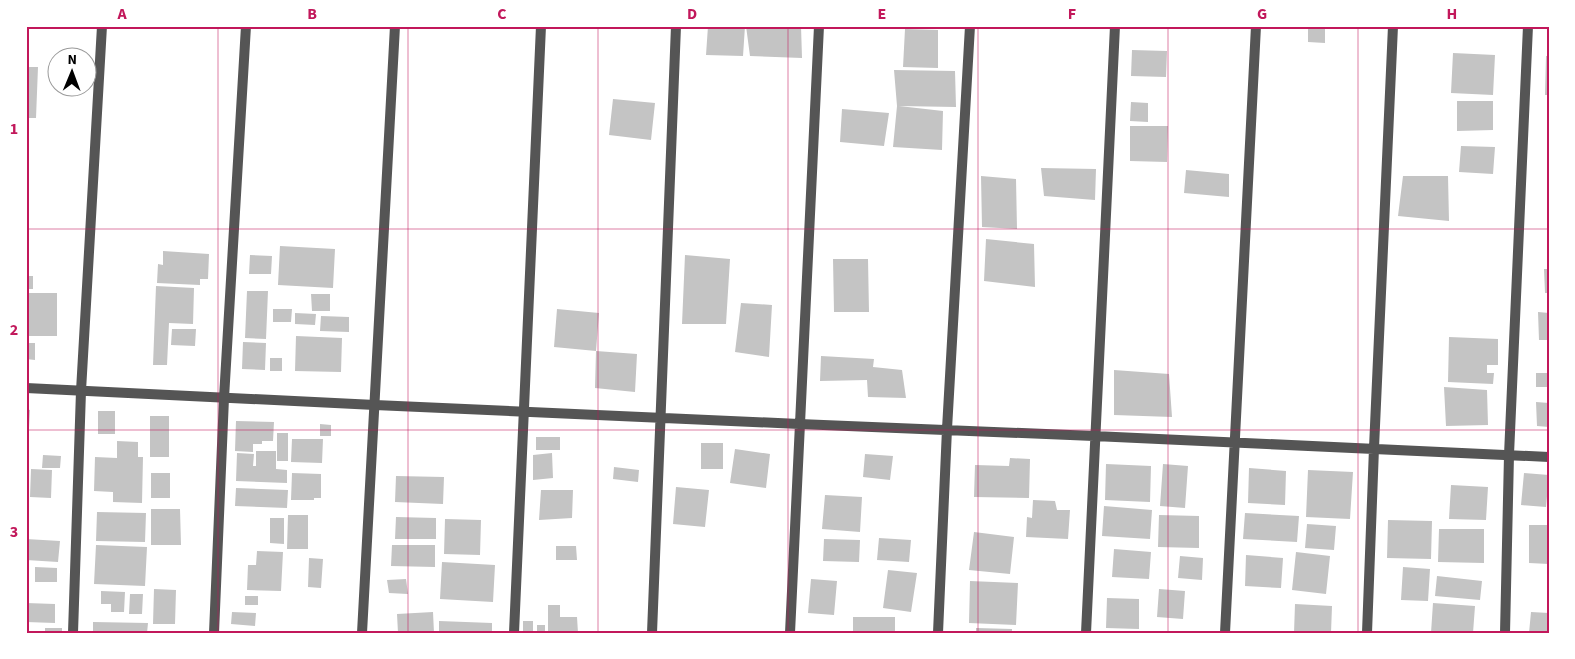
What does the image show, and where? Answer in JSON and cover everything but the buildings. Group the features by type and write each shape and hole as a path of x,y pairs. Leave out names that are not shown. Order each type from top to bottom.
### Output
{"street":[{"path":"73,633 81,391 102,26"},
{"path":"214,633 224,398 246,26"},
{"path":"362,633 395,26"},
{"path":"514,633 541,26"},
{"path":"652,633 676,26"},
{"path":"790,633 819,26"},
{"path":"938,633 947,429 970,26"},
{"path":"1086,633 1115,26"},
{"path":"1225,633 1256,26"},
{"path":"1368,633 1374,448 1393,26"},
{"path":"1505,633 1509,455 1528,26"},
{"path":"26,388 1549,457"}]}
